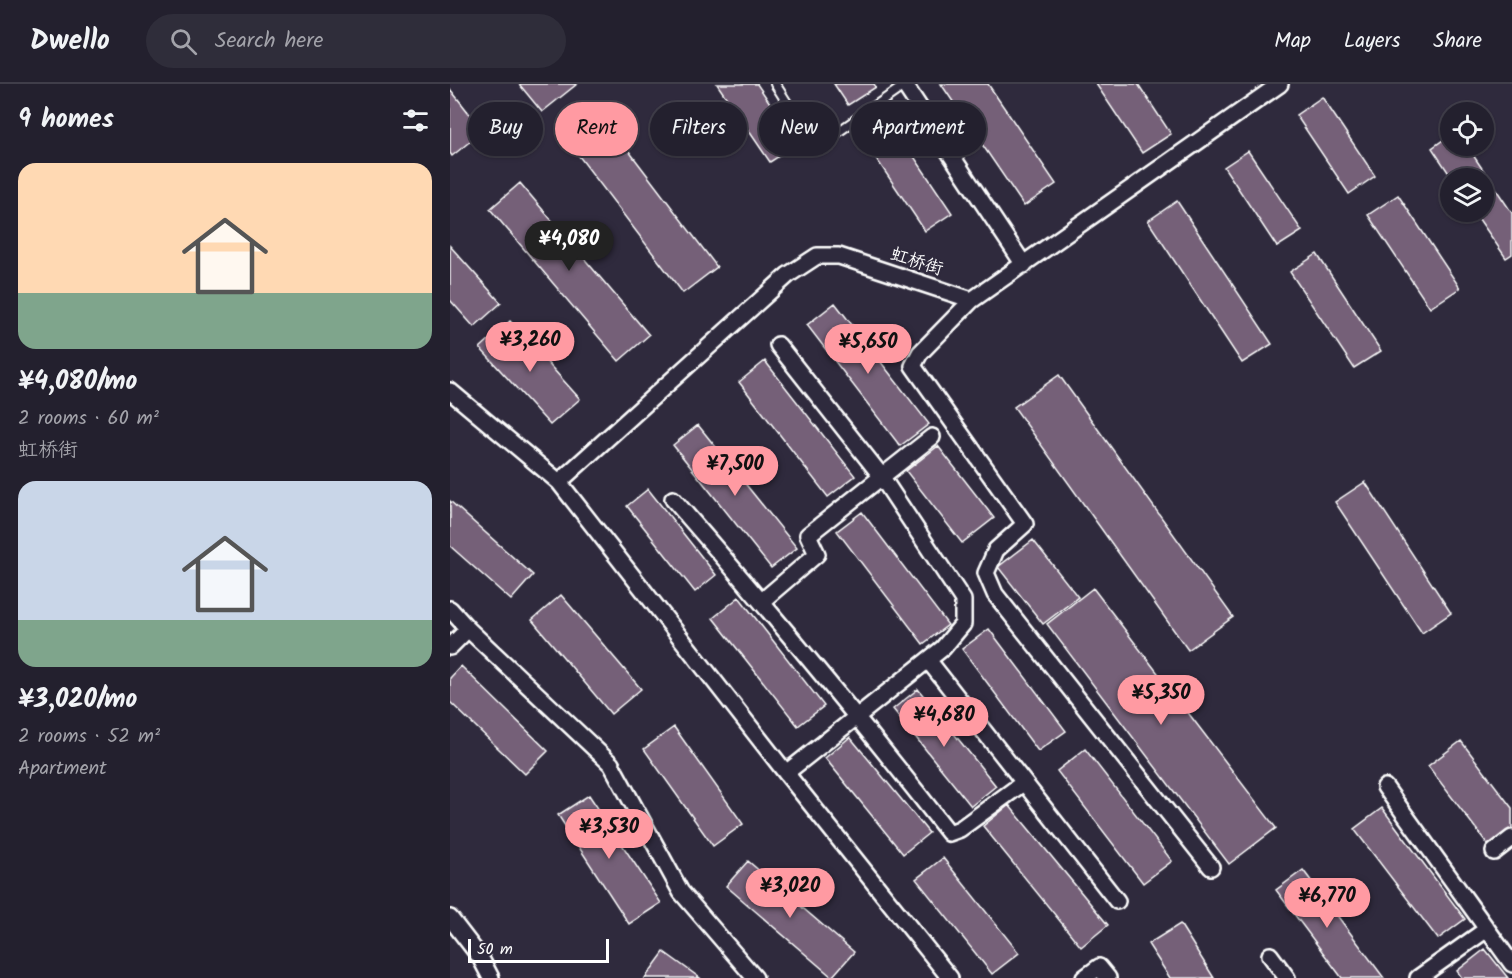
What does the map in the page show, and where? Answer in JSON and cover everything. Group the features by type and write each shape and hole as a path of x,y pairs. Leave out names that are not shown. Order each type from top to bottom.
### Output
{"street":[{"path":"1211,867 995,594 986,573 996,550 1024,524 914,366 920,353 972,300 1280,84"},
{"path":"904,85 1024,265"},
{"name":"虹桥街","path":"559,482 788,275 817,256 839,256 972,300"},
{"path":"778,345 882,477 963,600 963,624 943,648 786,773"},
{"path":"450,391 559,482 786,773 950,978"},
{"path":"762,601 817,555 808,536 932,437"},
{"path":"673,499 858,716 949,833 960,830 1023,783"},
{"path":"450,609 468,629 611,764 681,891 755,978"},
{"path":"450,647 468,629"},
{"path":"928,660 1117,901"},
{"path":"1385,787 1512,964"},
{"path":"1494,852 1512,838"},
{"path":"450,918 480,957 491,978"},
{"path":"1418,978 1487,929"},
{"path":"1270,955 1287,978"},
{"path":"1084,978 1099,967 1108,978"}],"lane":[{"path":"775,84 804,127 816,138 828,139 904,85"}],"building":[{"path":"519,84 577,84 543,111 543,102 534,102"},
{"path":"717,84 757,84 769,102 759,102 759,146 747,128 747,102 729,102"},
{"path":"834,84 874,84 876,87 848,105"},
{"path":"941,84 988,84 1056,184 1024,206 986,150 986,102 953,102"},
{"path":"1096,84 1138,84 1171,134 1142,153"},
{"path":"450,89 468,112 468,143 452,156 450,153"},
{"path":"1322,97 1375,176 1349,194 1296,115"},
{"path":"1440,142 1440,156 1474,156 1482,168 1445,168 1432,148"},
{"path":"1248,151 1302,231 1277,247 1224,167"},
{"path":"579,156 633,156 717,267 683,293"},
{"path":"766,156 779,156 770,162"},
{"path":"875,156 914,156 952,213 925,231"},
{"path":"520,183 649,335 619,361 490,209"},
{"path":"1494,186 1512,213 1512,254 1506,258 1481,222 1494,222"},
{"path":"1398,195 1460,288 1430,308 1368,215"},
{"path":"1177,201 1272,344 1242,363 1148,221"},
{"path":"450,246 501,303 474,327 450,300"},
{"path":"1317,254 1381,351 1354,368 1290,272"},
{"path":"835,303 929,424 900,446 807,325"},
{"path":"510,321 580,399 550,425 480,348"},
{"path":"765,361 855,476 828,497 739,382"},
{"path":"1059,375 1233,617 1188,650 1014,407"},
{"path":"698,425 797,548 771,568 673,445"},
{"path":"938,446 994,518 962,543 906,471"},
{"path":"1365,482 1451,613 1422,633 1335,502"},
{"path":"648,489 716,575 695,592 627,506"},
{"path":"450,501 533,575 511,600 450,546"},
{"path":"862,512 948,625 923,644 837,531"},
{"path":"1033,540 1078,597 1043,624 998,567"},
{"path":"1093,588 1276,828 1229,864 1047,624"},
{"path":"561,595 641,689 611,714 532,620"},
{"path":"739,597 824,706 798,726 713,618"},
{"path":"989,629 1066,731 1038,751 962,649"},
{"path":"461,666 548,751 525,774 450,702 450,678"},
{"path":"918,689 996,786 971,806 893,709"},
{"path":"674,727 743,824 713,846 644,749"},
{"path":"850,737 929,833 903,854 825,758"},
{"path":"1461,741 1512,808 1512,828 1489,846 1428,766"},
{"path":"1085,749 1172,861 1143,883 1057,771"},
{"path":"589,795 661,903 629,924 558,815"},
{"path":"1009,805 1108,925 1081,947 983,826"},
{"path":"1382,808 1465,919 1438,939 1354,829"},
{"path":"943,858 1019,953 992,974 916,879"},
{"path":"748,861 854,952 832,977 726,886"},
{"path":"1303,870 1384,978 1342,978 1276,890"},
{"path":"1180,924 1214,978 1170,978 1148,944"},
{"path":"1485,949 1508,978 1462,978 1457,971"},
{"path":"664,952 700,978 645,978"}]}
